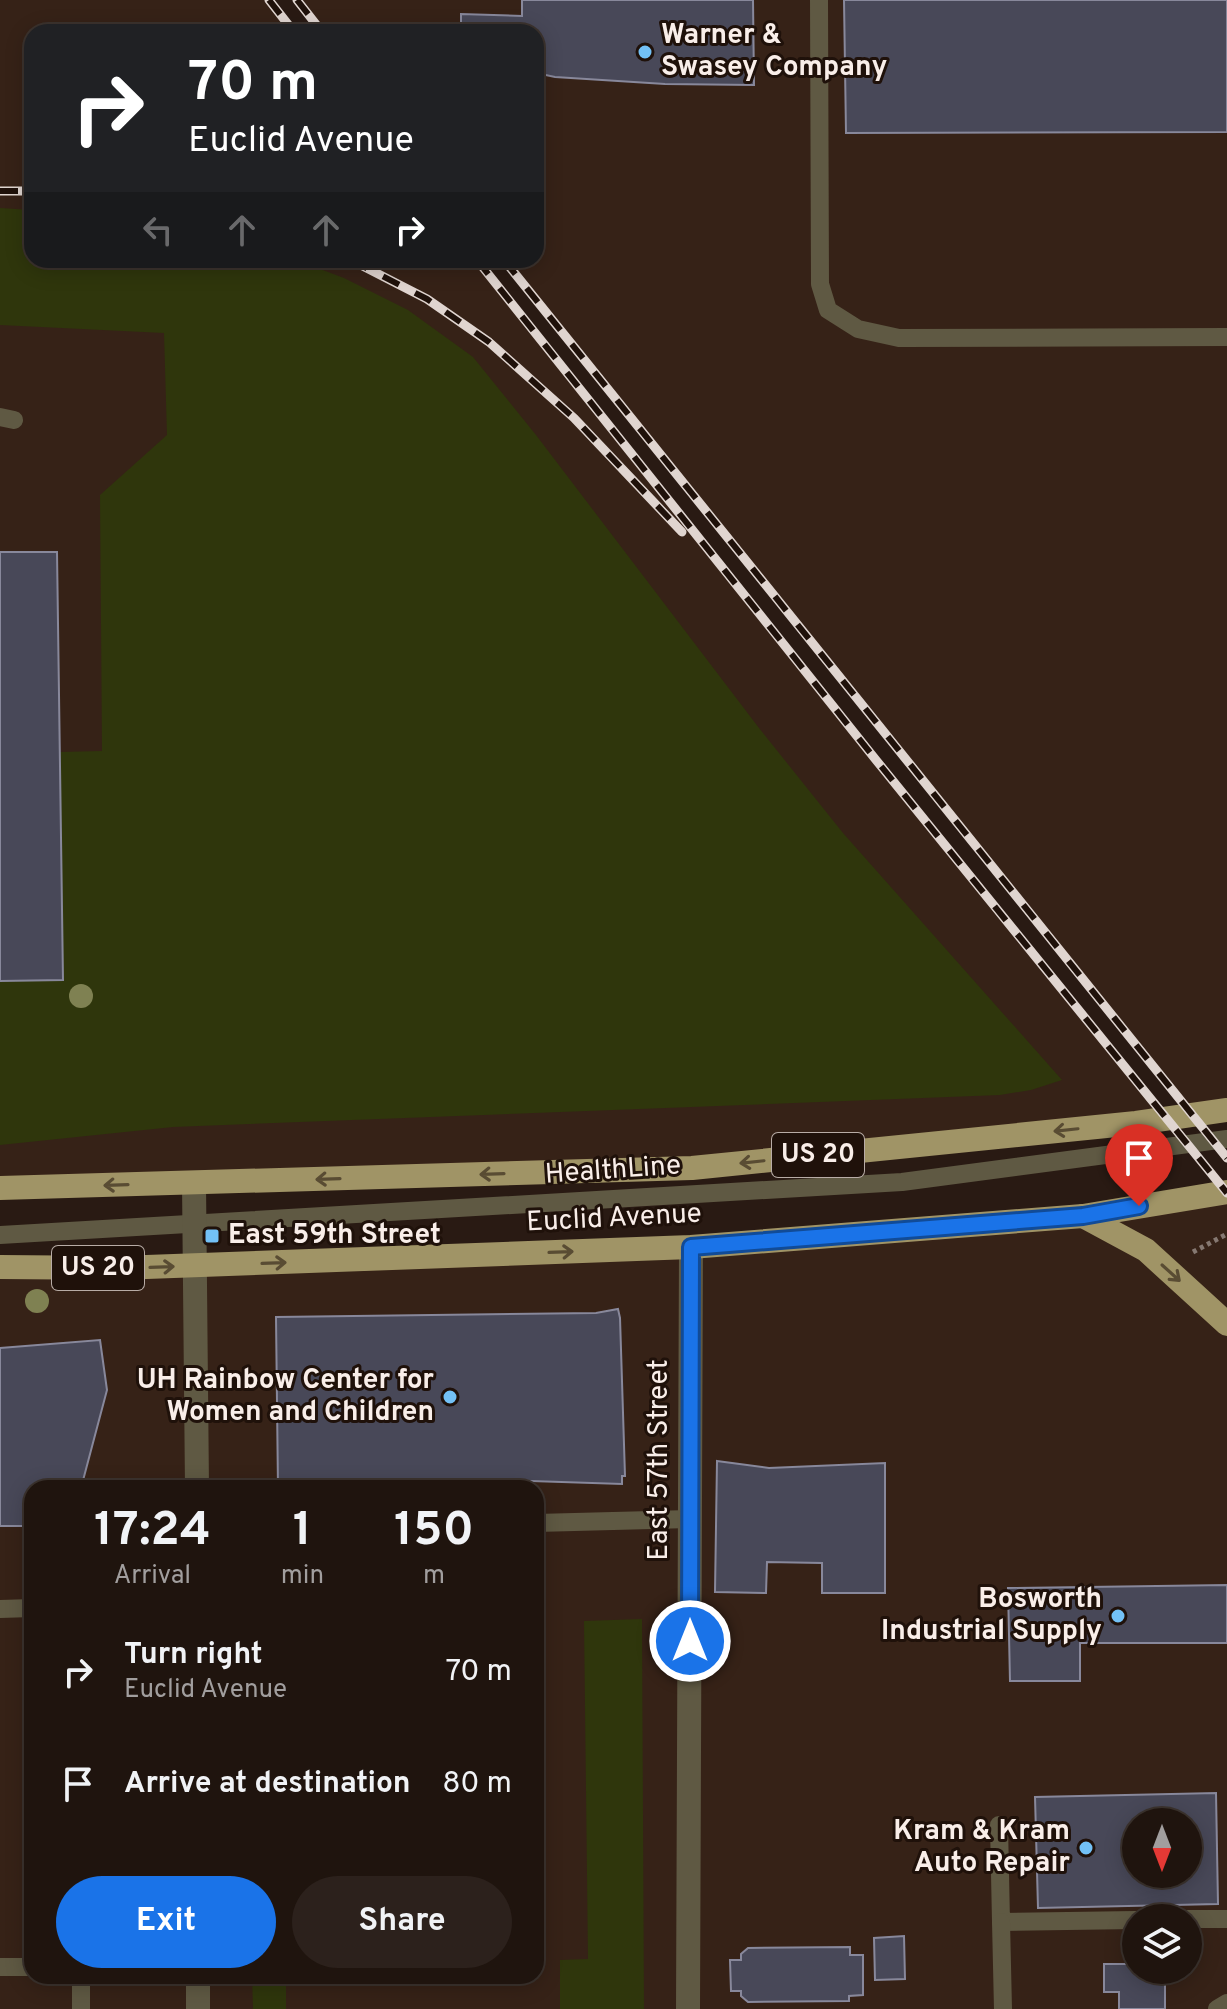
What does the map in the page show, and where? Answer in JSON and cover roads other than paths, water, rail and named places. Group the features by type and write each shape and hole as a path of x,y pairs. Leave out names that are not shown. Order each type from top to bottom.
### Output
{"main road":[{"name":"Euclid Avenue","path":"0,1188 692,1168 1136,1123 1227,1110"},
{"name":"Euclid Avenue","path":"0,1267 196,1266 691,1247 1083,1216 1227,1192"},
{"path":"1083,1216 1146,1250 1227,1324"}],"street":[{"path":"194,1183 197,1480"},
{"name":"East 57th Street","path":"688,2009 691,1247"},
{"path":"198,1984 198,2009"}],"lane":[{"path":"819,0 820,284 828,310 858,329 899,338 1227,337"},
{"name":"HealthLine","path":"0,1235 902,1182 1227,1139"},
{"path":"544,1523 690,1519"},
{"path":"0,1609 24,1608"},
{"path":"999,1825 1003,2009"},
{"path":"1202,1919 1227,1919"},
{"path":"1001,1922 1122,1920"},
{"path":"0,1967 24,1967"},
{"path":"81,1984 81,2009"},
{"path":"1217,2009 1227,2003"}],"railway":[{"path":"269,0 288,24"},
{"path":"297,0 316,24"},
{"path":"0,191 24,191"},
{"path":"367,268 427,299 489,342 574,418 682,532"},
{"path":"483,268 1227,1193"},
{"path":"510,268 1227,1158"}],"place":[{"name":"Warner & Swasey Company","path":"645,52"},
{"name":"East 59th Street","path":"212,1236"},
{"name":"UH Rainbow Center for Women and Children","path":"450,1397"},
{"name":"Bosworth Industrial Supply","path":"1118,1616"},
{"name":"Kram & Kram Auto Repair","path":"1086,1848"}]}
